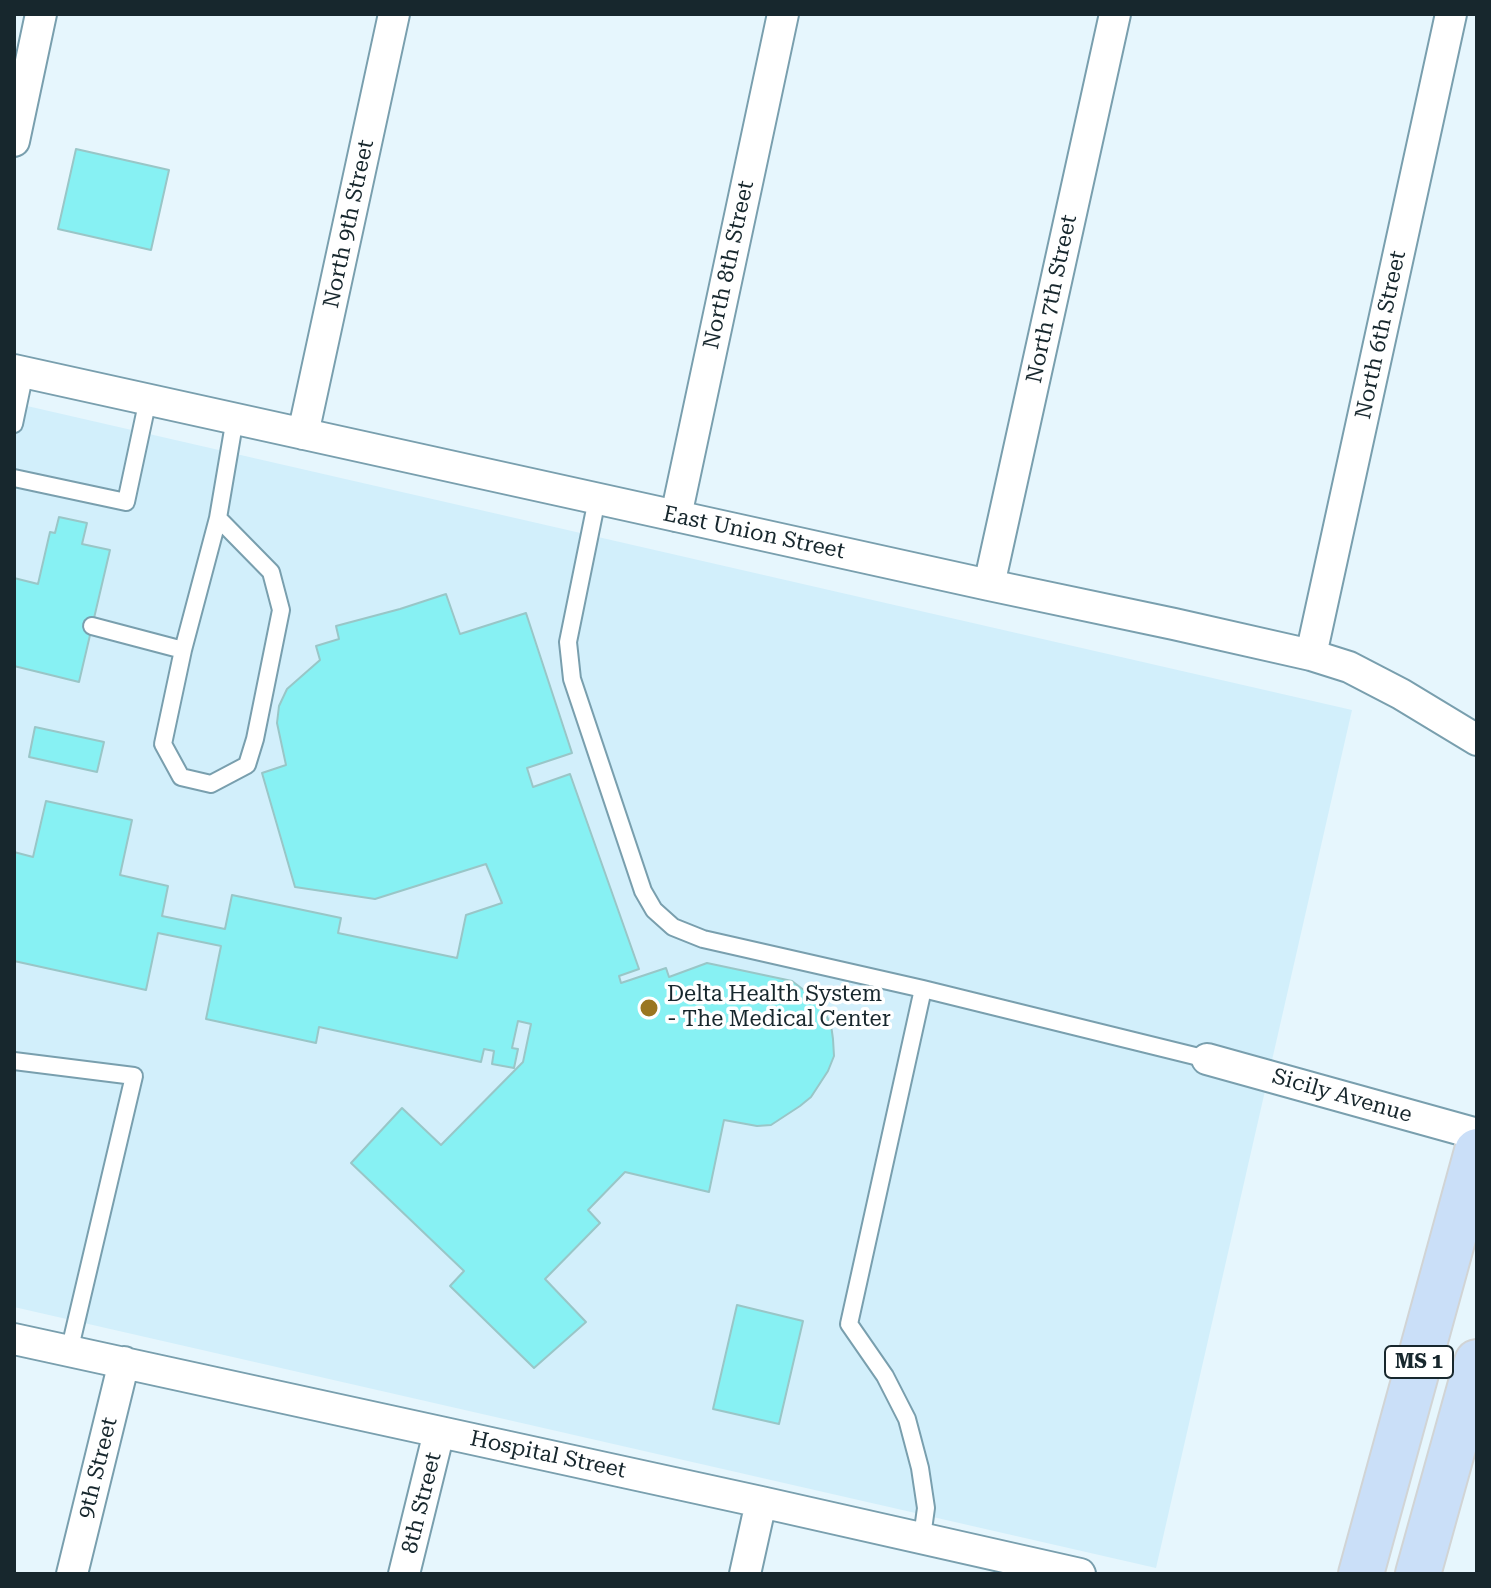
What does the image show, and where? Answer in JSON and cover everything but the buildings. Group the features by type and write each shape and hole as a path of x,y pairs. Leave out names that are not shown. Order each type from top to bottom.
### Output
{"main road":[{"name":"MS 1","path":"1361,1574 1477,1151"},
{"name":"MS 1","path":"1418,1574 1477,1362"}],"street":[{"path":"14,141 41,14"},
{"name":"North 9th Street","path":"303,434 394,14"},
{"name":"North 8th Street","path":"676,516 783,14"},
{"name":"North 7th Street","path":"989,585 1115,14"},
{"name":"North 6th Street","path":"1311,655 1451,14"},
{"name":"East Union Street","path":"19,371 1311,655 1349,667 1477,740"},
{"name":"Sicily Avenue","path":"1207,1059 1477,1134"},
{"name":"Hospital Street","path":"14,1339 1080,1574"},
{"name":"9th Street","path":"72,1574 124,1362"},
{"name":"8th Street","path":"404,1574 439,1432"},
{"path":"745,1574 761,1502"}],"lane":[{"path":"14,424 19,371"},
{"path":"14,478 126,502 148,399"},
{"path":"218,518 271,572 281,610 247,765 211,784 181,777 163,744 183,650 218,518 235,418"},
{"path":"597,499 568,642 572,679 643,891 654,910 673,927 703,939 1207,1059"},
{"path":"92,626 183,650"},
{"path":"922,1537 926,1508 920,1468 907,1419 885,1376 849,1324 923,989"},
{"path":"14,1061 134,1076 69,1352"}],"shaded area":[{"name":"Delta Health System - The Medical Center","path":"14,403 1352,710 1156,1568 14,1307"}],"place":[{"name":"Delta Health System - The Medical Center","path":"649,1008"}]}
